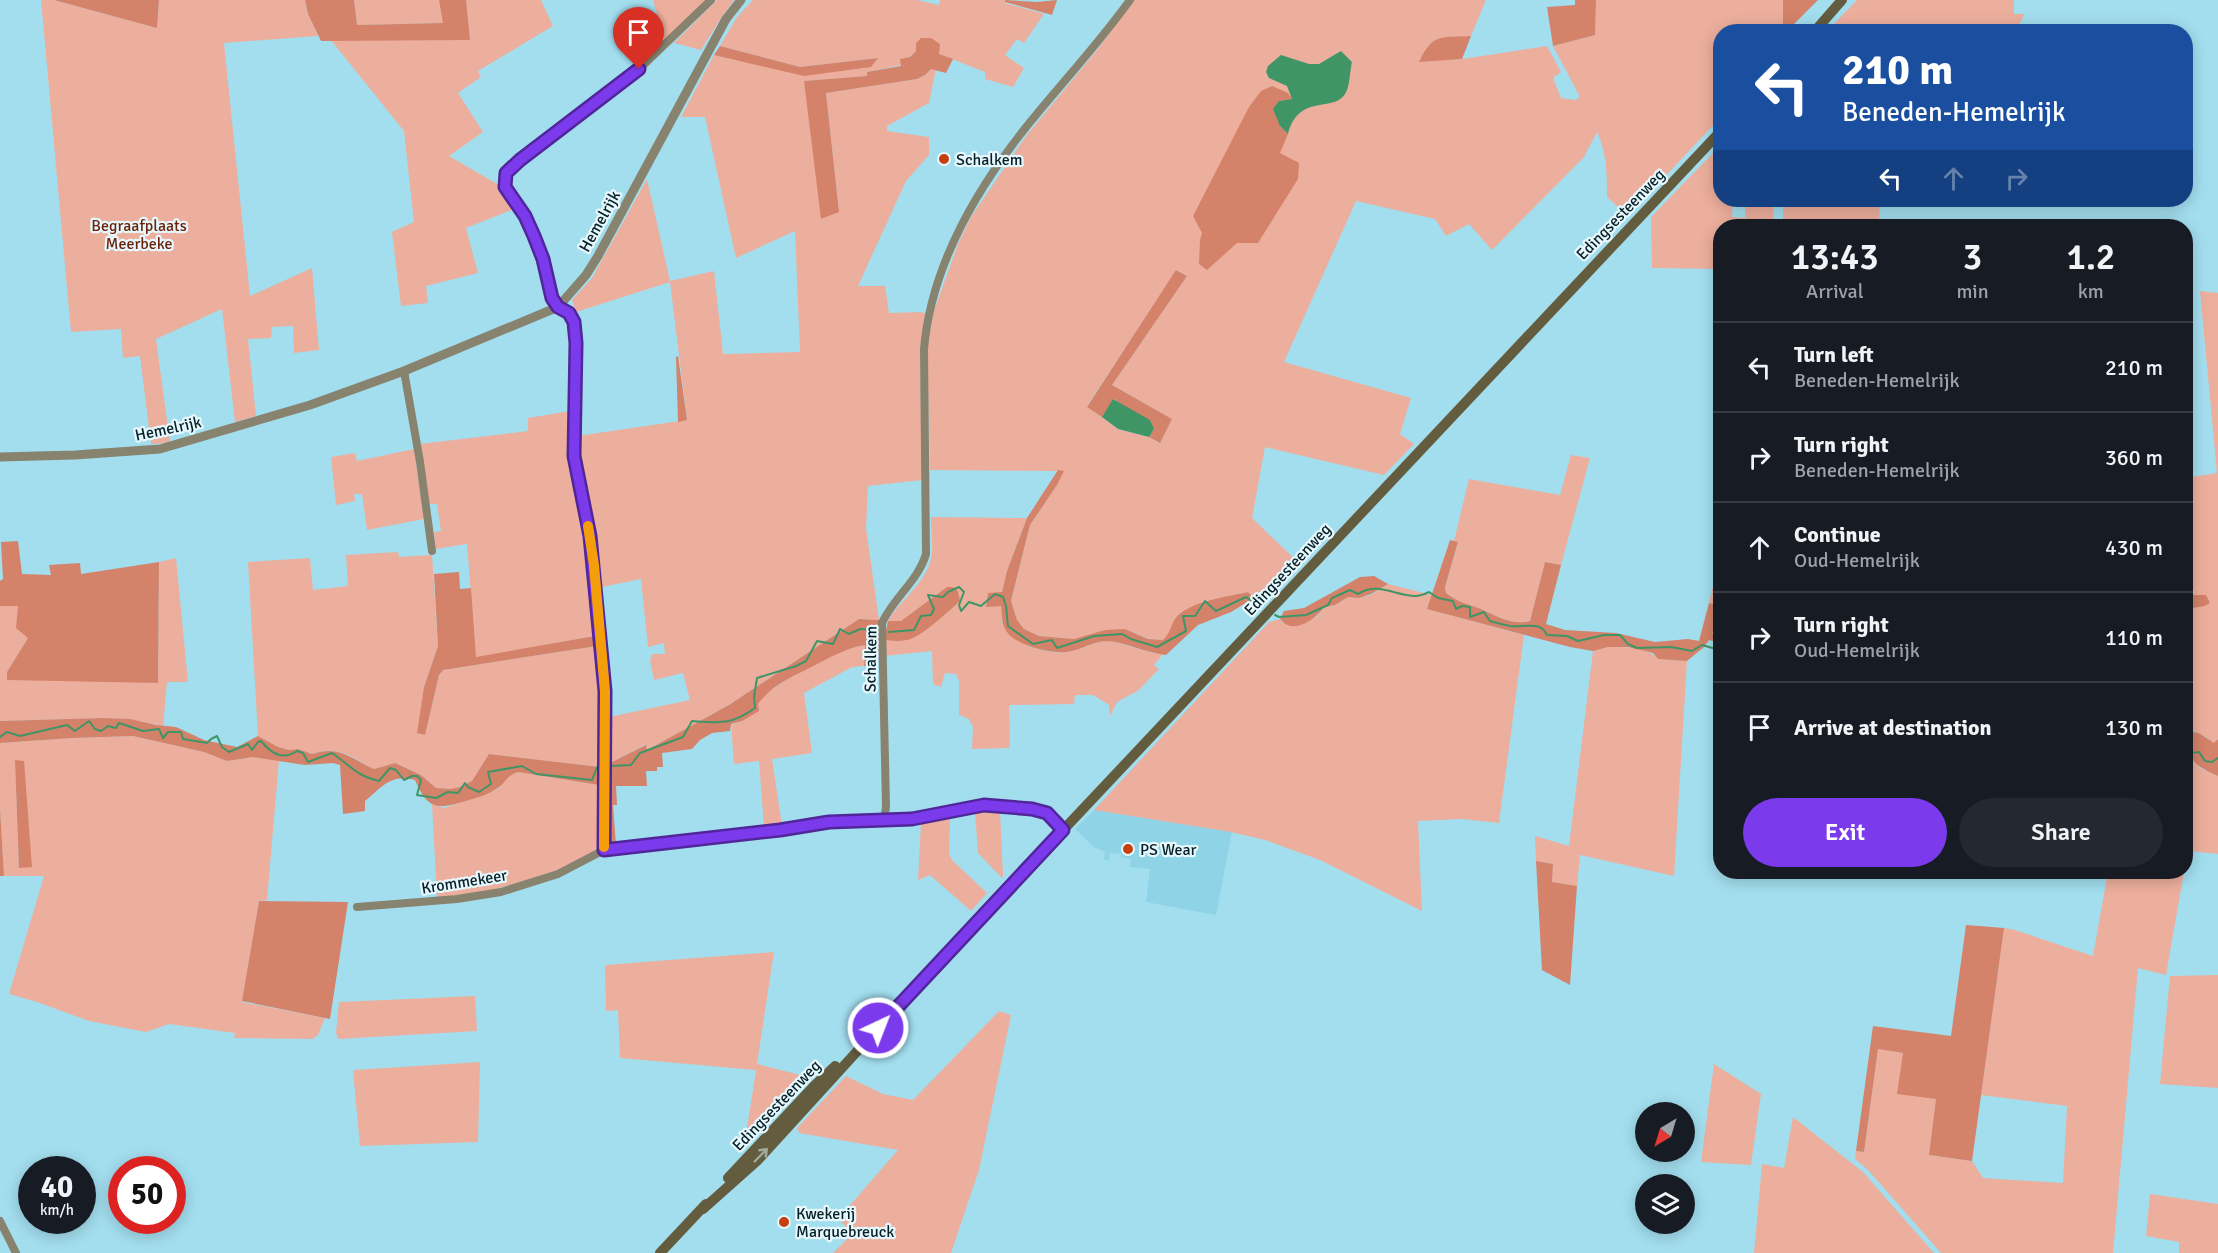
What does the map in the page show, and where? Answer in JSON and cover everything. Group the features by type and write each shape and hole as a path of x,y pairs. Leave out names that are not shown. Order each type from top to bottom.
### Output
{"main road":[{"path":"1821,24 1843,0"},
{"name":"Edingsesteenweg","path":"660,1253 703,1209 758,1160 1063,830 1713,139"}],"street":[{"path":"711,0 639,69 597,99 506,173 505,187 525,216 534,236 543,259 552,298 558,307 569,313 574,322 576,343 574,456 590,536 605,691 604,850 780,830 829,822 912,819 984,805 1032,809 1047,813 1063,830"},
{"name":"Hemelrijk","path":"0,457 95,454 160,448 310,405 404,371 558,307 586,275 598,256 726,19 741,0"},
{"name":"Schalkem","path":"884,820 886,807 882,623 888,610 916,576 926,554 924,349 925,328 936,287 965,219 1014,144 1130,0"},
{"path":"404,371 420,462 432,551"},
{"name":"Krommekeer","path":"357,908 457,899 501,892 558,874 604,850"},
{"path":"0,1221 16,1253"}],"shaded area":[{"path":"54,0 159,0 157,28"},
{"path":"305,0 354,0 357,25 443,23 439,0 466,0 470,40 321,41 308,14"},
{"path":"1005,0 1037,2 1057,0 1052,15 1005,2"},
{"path":"1575,0 1596,0 1595,35 1553,46 1547,7 1575,5"},
{"path":"1783,0 1818,0 1794,24 1783,24"},
{"path":"1471,36 1462,59 1419,62 1429,46 1439,38"},
{"path":"921,38 931,38 940,44 939,54 953,59 946,73 931,69 917,79 826,93 839,212 821,219 804,81 867,76 867,72 901,66 900,59 910,57 916,51 916,43"},
{"path":"720,46 800,67 878,58 871,67 804,76 714,55"},
{"path":"1341,51 1352,62 1349,83 1342,98 1301,112 1288,134 1280,126 1273,109 1279,101 1292,99 1287,86 1269,78 1266,72 1268,66 1281,55 1309,64 1319,64"},
{"path":"1272,86 1288,93 1292,99 1279,101 1280,126 1288,134 1280,153 1299,163 1298,179 1258,243 1237,243 1207,270 1199,264 1202,233 1193,216 1249,107 1261,91"},
{"path":"1176,270 1187,276 1112,385 1172,419 1160,443 1149,437 1154,429 1114,399 1102,417 1087,407"},
{"path":"678,356 687,420 678,422 676,357"},
{"path":"1113,399 1150,420 1154,429 1149,437 1118,429 1102,417"},
{"path":"1058,470 1064,471 1030,525 1011,601 1017,620 1024,629 1039,636 1074,639 1105,630 1125,629 1148,639 1163,640 1175,619 1189,608 1248,592 1254,598 1231,612 1198,625 1166,655 1107,641 1060,652 1034,648 1011,637 1005,629 1001,606 986,607 988,593 1002,592 1007,571 1027,518"},
{"path":"1450,540 1458,542 1445,587 1446,593 1458,601 1505,620 1530,621 1545,562 1561,565 1546,624 1565,630 1616,633 1655,642 1688,639 1699,641 1709,603 1713,604 1713,641 1709,640 1687,661 1658,659 1653,653 1628,647 1608,647 1593,651 1570,647 1427,609"},
{"path":"18,541 22,574 51,575 49,565 80,563 81,574 159,562 158,683 7,680 7,672 28,638 16,628 18,606 0,606 0,581 3,579 1,542"},
{"path":"459,572 460,589 471,588 476,657 595,636 597,646 443,670 439,675 425,735 417,733 424,687 438,646 434,574"},
{"path":"1374,576 1388,584 1371,594 1359,598 1348,597 1335,605 1324,607 1310,621 1298,626 1285,624 1280,619 1284,611 1304,608 1360,577"},
{"path":"947,587 953,587 958,591 960,601 937,621 910,639 884,640 888,621 901,621"},
{"path":"2193,595 2206,595 2210,603 2193,608"},
{"path":"859,619 879,620 878,666 864,666 865,645 846,650 777,685 758,704 759,711 742,721 731,724 730,731 712,733 700,740 692,749 662,753 663,767 657,767 657,771 646,771 647,786 616,786 617,805 613,805 616,845 609,842 607,837 610,763 646,745 647,750 729,705"},
{"path":"130,719 176,727 204,740 237,747 258,736 289,750 298,749 312,754 337,752 374,769 395,763 421,775 436,788 450,789 472,781 489,754 600,767 599,785 518,772 489,793 455,804 440,806 434,805 424,797 415,780 399,778 382,786 365,801 365,811 343,814 340,765 333,763 305,765 253,757 227,761 204,752 133,736 0,743 0,721"},
{"path":"2193,732 2214,743 2218,739 2218,776 2193,760"},
{"path":"15,760 24,761 32,867 19,868"},
{"path":"0,808 4,876 0,876"},
{"path":"1094,810 1232,832 1216,915 1146,902 1150,869 1130,867 1131,859 1121,857 1121,854 1110,853 1109,860 1104,860 1105,852 1094,847 1075,829"},
{"path":"1536,861 1553,864 1552,882 1577,886 1570,985 1542,970"},
{"path":"259,901 348,902 330,1019 242,1001"},
{"path":"1966,925 2004,928 1972,1161 1929,1155 1936,1099 1897,1094 1903,1053 1878,1049 1864,1152 1856,1151 1873,1026 1951,1036"}],"green space":[{"name":"Begraafplaats Meerbeke","path":"41,0 54,0 157,28 159,0 305,0 308,14 318,36 224,43 250,296 312,268 319,350 294,353 293,326 272,327 271,338 248,339 256,416 235,422 222,309 156,339 170,443 151,444 140,356 123,358 121,329 71,332"},
{"path":"354,0 439,0 444,23 357,25"},
{"path":"466,0 541,0 553,26 478,71 481,77 458,93 483,132 449,156 499,185 514,209 466,228 478,273 426,286 428,303 401,306 392,232 414,222 404,131 330,39 469,40"},
{"path":"653,0 707,0 665,41"},
{"path":"717,0 734,0 701,50 674,43"},
{"path":"753,0 917,0 939,5 940,0 1005,0 1005,3 1044,14 1024,43 1017,39 1005,55 1024,68 1013,87 985,79 985,72 916,43 916,51 901,65 867,72 868,76 804,81 839,211 826,93 917,79 931,69 936,69 929,103 887,126 887,131 929,137 929,155 906,181 858,286 885,286 889,313 921,312 926,314 920,347 922,480 868,486 866,528 879,620 859,619 729,705 647,750 645,745 610,763 609,717 690,700 683,673 654,680 650,661 652,654 665,654 664,643 648,647 641,579 602,587 577,436 687,420 670,282 576,312 572,300 592,278 647,179 670,281 714,271 723,354 800,352 795,231 736,258 705,117 681,117 714,55 804,75 877,58 800,67 720,46 737,17"},
{"path":"1134,0 1486,0 1471,36 1436,39 1420,61 1462,59 1547,46 1561,72 1553,78 1561,98 1575,100 1580,97 1553,46 1595,35 1596,0 1783,0 1783,24 1713,24 1713,125 1628,216 1607,197 1605,156 1597,132 1584,157 1492,250 1469,224 1446,236 1435,219 1356,201 1284,362 1411,398 1400,434 1414,444 1384,475 1265,447 1252,518 1300,564 1263,604 1248,592 1175,619 1170,633 1163,640 1149,639 1125,629 1074,639 1039,636 1024,629 1017,620 1011,602 1030,525 1057,485 1063,471 930,470 927,347 934,311 958,244 971,217 1026,136 1097,50","holes":["1177,270 1187,276 1112,385 1172,419 1159,443 1149,437 1118,429 1087,406"]},
{"path":"1857,0 2014,0 2014,14 2024,14 2019,24 1834,24"},
{"path":"1713,153 1713,207 1733,207 1732,217 1745,218 1746,207 1774,207 1773,219 1713,219 1713,269 1652,268 1651,217"},
{"path":"1783,207 1880,207 1879,219 1783,219"},
{"path":"2200,291 2218,293 2218,739 2214,743 2193,732 2195,595 2193,595 2193,477 2217,473"},
{"path":"570,411 573,472 591,567 595,636 476,658 467,544 435,549 434,532 441,531 437,504 428,504 420,444 528,431 528,418"},
{"path":"414,449 424,519 367,530 362,494 354,494 355,501 336,505 331,457 355,453 357,461"},
{"path":"1571,455 1590,458 1561,565 1545,562 1530,621 1505,620 1458,601 1446,593 1445,587 1458,543 1454,541 1469,479 1560,495"},
{"path":"931,517 1027,518 1007,571 1002,593 988,593 986,606 1001,605 1002,622 1014,637 1031,647 1051,652 1073,651 1103,641 1115,642 1163,654 1154,665 1159,669 1139,690 1117,702 1110,716 1109,705 1093,695 1075,695 1074,704 1009,705 1010,748 972,749 973,727 969,719 959,715 959,681 956,674 945,673 941,687 933,684 932,651 885,656 884,640 914,636 952,608 948,587 901,621 888,621 920,582 928,568 932,550"},
{"path":"398,552 399,557 432,555 438,646 424,687 425,735 439,675 443,670 597,646 600,687 600,767 489,754 472,781 450,789 436,788 421,775 395,763 374,769 337,752 312,754 298,749 289,750 258,736 248,562 310,558 313,590 348,586 346,555"},
{"path":"176,558 188,682 167,682 163,726 127,719 102,718 0,721 0,606 18,605 28,638 7,672 158,683 159,562"},
{"path":"1388,584 1432,595 1428,609 1524,635 1499,823 1462,819 1418,821 1422,911 1320,860 1265,840 1231,832 1094,810 1269,622 1280,619 1282,623 1317,617 1324,607 1335,605 1348,597 1359,598 1371,595"},
{"path":"1713,587 1713,604 1709,603"},
{"path":"866,644 864,666 852,667 804,693 812,753 772,759 782,826 764,827 759,761 734,764 731,725 742,721 765,694 789,678 838,652"},
{"path":"1608,647 1634,648 1658,659 1687,661 1674,876 1580,855 1577,886 1551,882 1553,864 1536,861 1535,836 1569,846 1593,651"},
{"path":"133,736 204,752 227,761 253,757 279,760 267,900 259,901 242,1002 325,1018 318,1035 313,1039 234,1038 235,1033 169,1024 146,1032 89,1021 9,994 44,876 4,876 0,808 0,743","holes":["15,760 32,867 19,867"]},
{"path":"2193,759 2200,768 2218,776 2218,854 2193,851"},
{"path":"518,772 599,785 600,828 597,850 564,868 517,883 485,892 437,898 432,804 444,808 491,792 499,788 509,775"},
{"path":"1000,811 1002,878 978,853 975,812"},
{"path":"950,815 949,854 952,860 987,893 971,911 930,875 918,880 921,821"},
{"path":"2107,879 2183,879 2166,975 2138,968 2113,1253 1941,1253 1868,1170 1855,1159 1856,1151 1864,1152 1878,1049 1903,1053 1936,1099 1929,1155 1972,1161 1983,1178 2063,1183 2067,1106 1981,1095 2004,928 2093,956"},
{"path":"774,952 757,1064 812,1078 744,1148 756,1070 620,1058 618,1010 606,1011 605,965"},
{"path":"2218,975 2218,1088 2160,1084 2170,976"},
{"path":"475,996 477,1031 338,1039 336,1033 339,1002"},
{"path":"999,1011 1011,1015 979,1170 951,1253 833,1253 853,1233 838,1219 898,1150 799,1133 797,1128 846,1076 883,1094 913,1100"},
{"path":"480,1062 478,1142 360,1146 353,1070"},
{"path":"1714,1064 1761,1094 1751,1165 1701,1162"},
{"path":"1793,1117 1863,1172 1934,1253 1754,1253 1762,1164 1784,1168"},
{"path":"2150,1194 2218,1204 2218,1253 2179,1253 2179,1242 2146,1236"}],"waterway":[{"path":"889,632 914,630 921,616 931,615 934,609 928,595 943,597 959,587 964,592 959,605 961,611 969,602 981,606 995,594 1003,597 1008,626 1033,644 1052,640 1057,648 1094,636 1122,634 1157,647 1186,631 1183,616 1195,616 1205,601 1216,611 1246,597 1261,607"},
{"path":"1275,615 1279,617 1306,615 1328,605 1332,598 1350,590 1358,594 1365,590 1380,589 1415,596 1429,592 1438,598 1453,601 1456,609 1462,606 1470,607 1470,617 1484,612 1490,621 1510,626 1536,626 1544,630 1547,635 1567,636 1578,641 1604,635 1620,635 1628,644 1637,648 1671,647 1692,651 1702,645 1713,648"},
{"path":"611,766 631,765 640,753 683,737 692,721 725,722 747,714 755,708 757,678 806,661 817,641 833,644 840,629 849,634 860,629 875,630"},
{"path":"0,737 7,732 20,736 67,725 75,731 89,721 95,729 101,731 108,726 116,728 119,723 143,731 159,729 163,738 168,732 181,732 183,739 207,743 217,736 222,747 229,752 248,744 252,750 261,741 277,754 286,755 297,751 303,753 308,762 332,753 359,773 379,781 390,768 396,770 404,780 417,776 421,780 417,795 436,798 448,792 458,793 465,783 479,792 491,784 488,772 522,766 536,774 592,780 598,765"},
{"path":"2193,753 2199,752 2205,761 2212,762 2218,758"}],"slow traffic":[{"path":"588,526 594,565 605,691 604,847"}],"place":[{"name":"Schalkem","path":"944,159"},
{"name":"PS Wear","path":"1128,849"},
{"name":"Kwekerij Marquebreuck","path":"784,1222"}],"route":[{"path":"639,69 520,160 509,169 504,178 505,187 525,216 539,247 552,298 558,307 569,313 574,322 576,380 574,456 594,565 605,691 604,850 780,830 829,822 912,819 984,805 1032,809 1047,813 1063,830 878,1028"}]}
